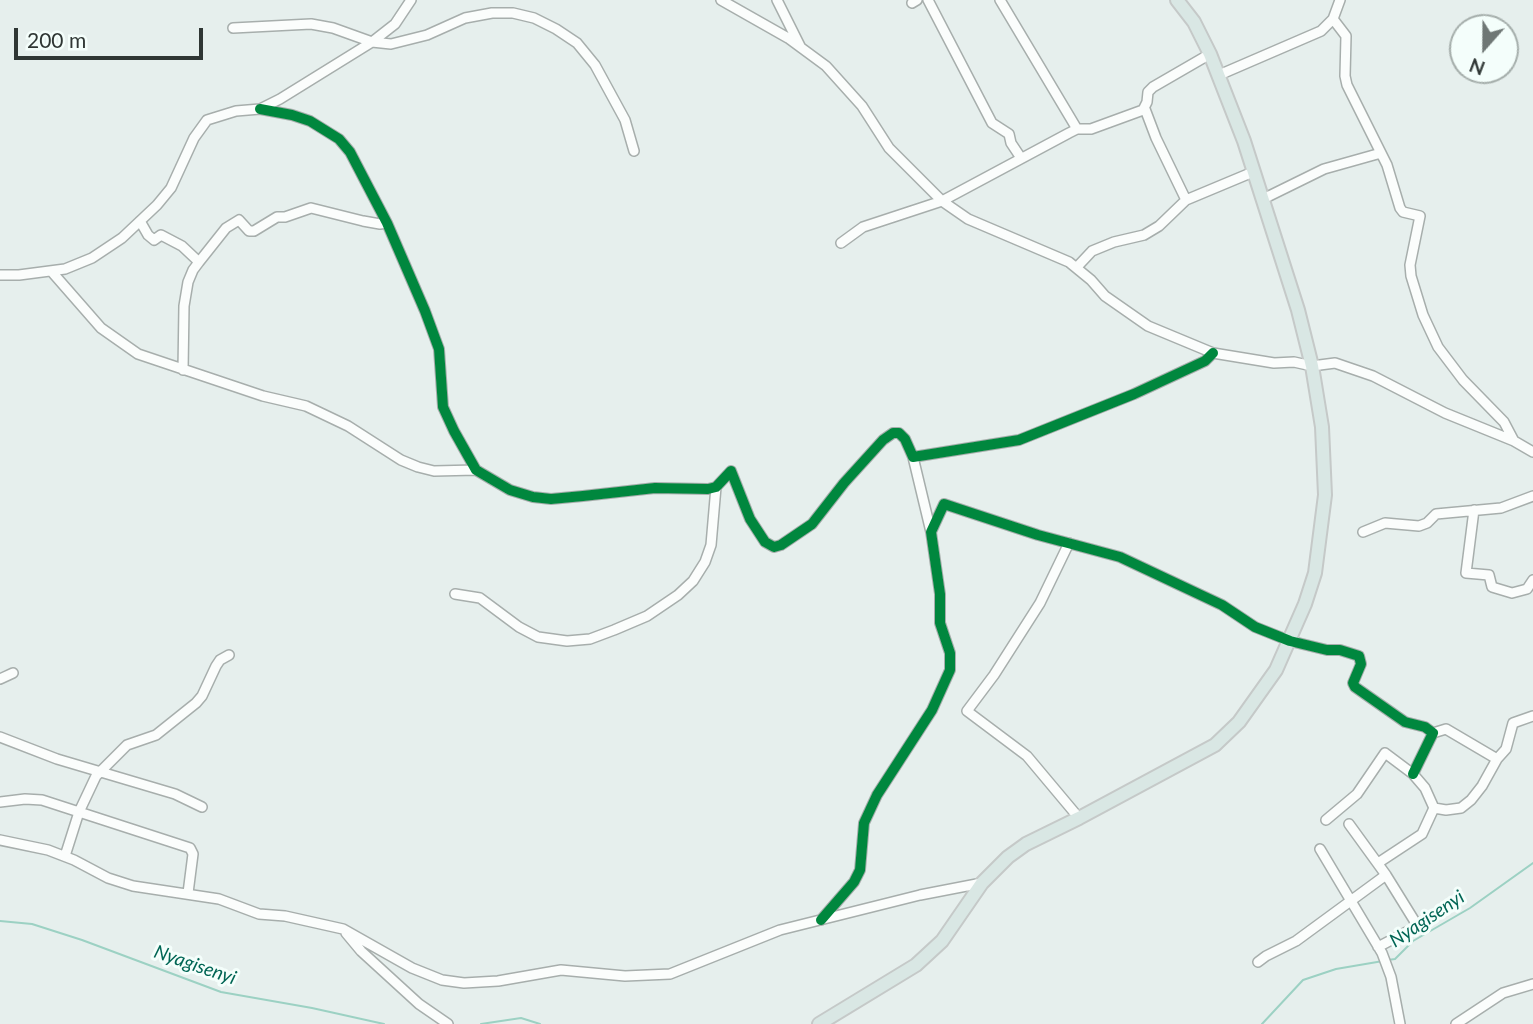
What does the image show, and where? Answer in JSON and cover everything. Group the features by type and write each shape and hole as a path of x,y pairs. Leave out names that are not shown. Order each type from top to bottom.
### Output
{"main road":[{"path":"819,1024 916,965 942,941 997,866 1026,844 1215,745 1239,722 1276,670 1290,641 1315,573 1325,495 1322,427 1312,366 1298,310 1244,141 1210,54 1194,22 1177,0"}],"street":[{"path":"260,109 372,42 395,24 411,0"},
{"path":"721,0 801,47 826,66 872,119 888,148 942,201 968,219 1069,262 1105,296 1148,326 1213,353 1274,363 1294,362 1312,366 1335,363 1373,376 1444,413 1514,441 1533,452"},
{"path":"777,0 801,47"},
{"path":"928,0 992,123 1009,134 1011,143 1021,158"},
{"path":"1000,0 1077,129"},
{"path":"1219,75 1321,31 1333,19 1340,0"},
{"path":"233,28 311,24 342,30 372,42 391,44 407,41 465,18 492,13 513,13 534,18 577,43 595,65 625,120 634,151"},
{"path":"1333,19 1346,36 1347,85 1381,153 1400,208 1403,212 1420,216 1410,276 1423,315 1447,359 1463,380 1504,422 1514,441"},
{"path":"1186,200 1145,109 1148,92 1153,87 1210,54"},
{"path":"0,275 65,269 92,258 122,238 171,188 194,138 206,120 236,111 260,109 292,114 310,121 339,139 356,164 387,223 439,349 443,407 476,470"},
{"path":"841,243 863,228 942,201 1077,129 1091,129 1145,109"},
{"path":"1263,199 1319,171 1381,153"},
{"path":"1077,267 1092,251 1114,242 1144,235 1159,226 1186,200 1253,172"},
{"path":"183,370 184,306 188,282 192,270 226,228 239,220 249,231 254,231 277,217 311,208 372,223 387,223"},
{"path":"140,220 154,240 161,235 182,246 199,262"},
{"path":"52,272 101,328 138,355 263,396 306,406 348,426 401,460 418,467 434,471 476,470 510,490 551,499 655,488 716,487"},
{"path":"913,457 1019,440 1124,398 1205,361 1213,353"},
{"path":"455,594 480,598 538,638 567,641 590,639 647,616 693,581 705,562 711,545 716,487 731,471 750,519 765,542 774,547 812,524 883,440 893,433 899,433 905,439 913,457 931,532 940,594 940,623 950,653 950,670 932,710 877,795 864,823 860,870 854,882 821,920"},
{"path":"1363,532 1385,523 1419,526 1427,523 1436,514 1501,508 1533,496"},
{"path":"931,532 944,504 947,503 1038,536 1120,557 1222,605 1255,626 1290,641 1359,656 1361,664 1353,683 1355,687 1405,722 1425,727 1433,733"},
{"path":"1474,510 1466,573 1489,575 1492,587 1512,593 1527,589 1533,580"},
{"path":"1069,543 1040,603 994,675 967,711 1027,756 1079,818"},
{"path":"65,856 90,784 127,745 156,735 196,703 220,660 229,655"},
{"path":"0,679 13,673"},
{"path":"1434,807 1446,810 1465,805 1482,786 1497,759 1506,749 1513,723 1533,716"},
{"path":"1413,774 1433,733 1446,729 1497,759"},
{"path":"0,737 57,759 175,794 202,807"},
{"path":"1326,820 1357,794 1385,754 1413,774 1425,788 1434,807 1422,834 1378,863"},
{"path":"0,802 42,800 192,850 188,894"},
{"path":"1349,824 1386,875 1416,925 1414,929 1378,947"},
{"path":"0,840 48,850 108,878 133,886 219,899 259,914 285,916 343,929 412,968 442,980 464,983 498,981 561,970 625,976 670,974 780,930 920,895 982,883"},
{"path":"1320,849 1388,967 1400,1024"},
{"path":"1258,962 1296,941 1386,875"},
{"path":"343,929 361,951 419,1004 448,1024"},
{"path":"1456,1024 1503,993 1533,984"}],"waterway":[{"name":"Nyagisenyi","path":"1388,960 1395,959 1413,941 1470,908 1533,863"},
{"name":"Nyagisenyi","path":"0,921 32,924 82,940 221,992 384,1024"},
{"name":"Nyagisenyi","path":"1262,1024 1303,980 1336,969 1383,961"},
{"name":"Nyagisenyi","path":"481,1024 521,1018 540,1024"}],"cycle path":[{"path":"260,109 310,121 339,139 350,152 387,223 425,311 439,349 443,407 454,431 476,470 510,490 533,497 551,499 655,488 708,489 716,487 731,471 750,519 765,542 774,547 812,524 844,483 883,440 893,433 899,433 905,439 913,457 1019,440 1134,394 1205,361 1213,353"},
{"path":"821,920 854,882 860,870 864,823 877,795 932,710 950,670 950,653 940,623 940,594 931,532 944,504 1038,535 1120,557 1222,605 1255,627 1290,641 1359,656 1361,664 1353,683 1355,687 1405,722 1425,727 1433,733 1413,774"}]}
